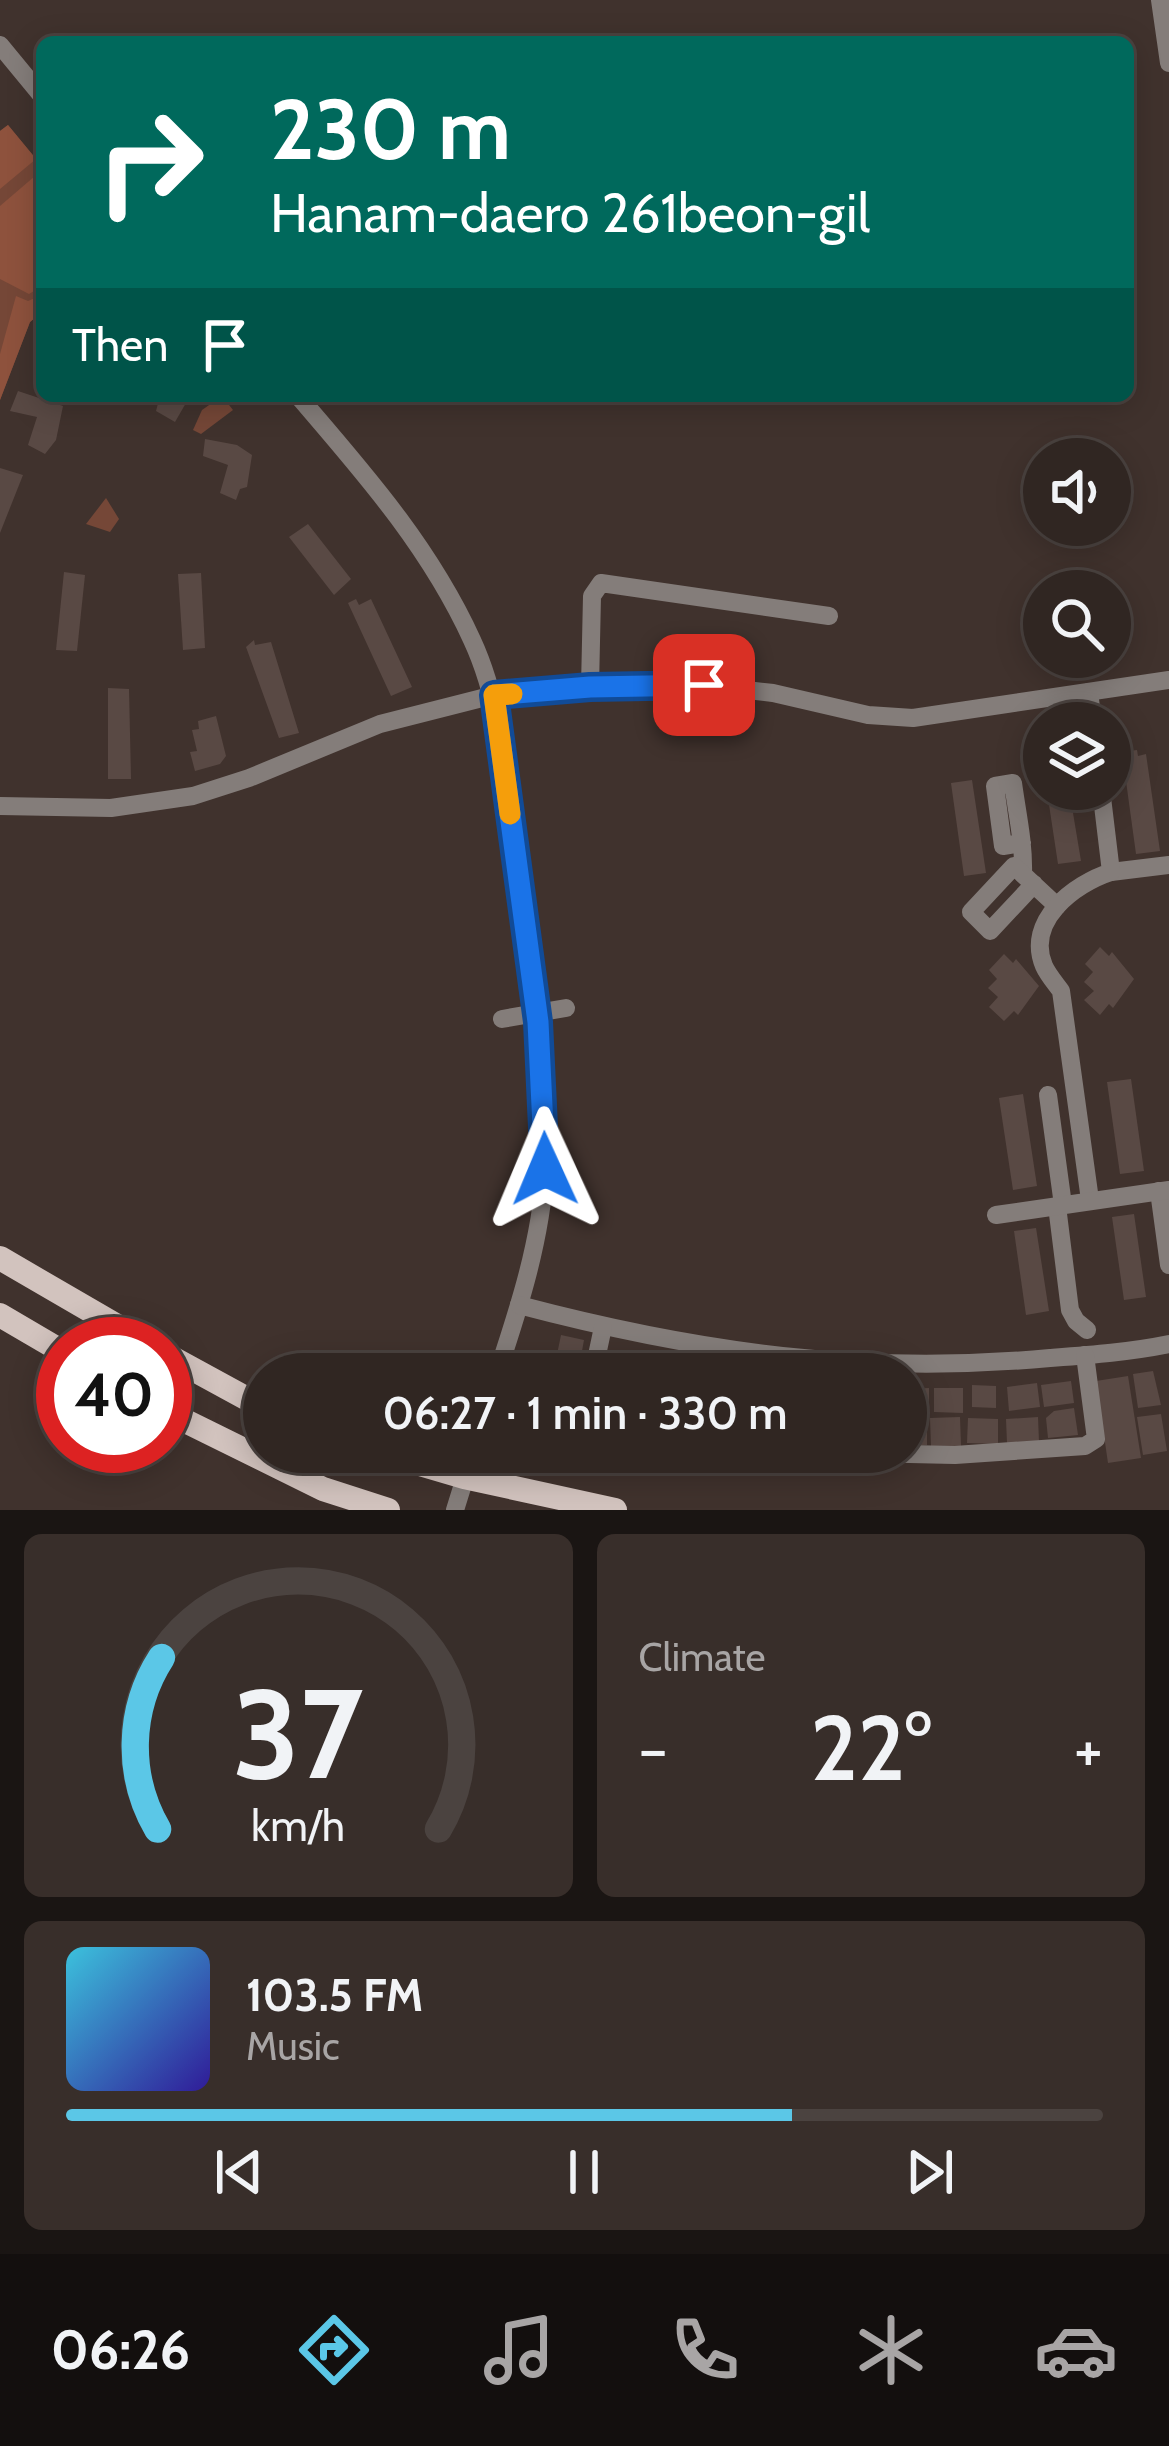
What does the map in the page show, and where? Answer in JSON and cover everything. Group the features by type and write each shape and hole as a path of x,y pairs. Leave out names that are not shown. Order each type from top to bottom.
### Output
{"main road":[{"path":"0,1258 102,1317"},
{"path":"0,1315 36,1336"},
{"path":"192,1369 243,1397"},
{"path":"192,1425 323,1489 388,1510"},
{"path":"448,1473 615,1510"}],"street":[{"path":"1160,0 1169,64"},
{"path":"0,45 36,89"},
{"path":"303,402 412,531 464,623 494,695 538,1022 545,1132 542,1197 520,1305 504,1353"},
{"path":"590,687 592,596 601,583 830,616"},
{"path":"0,806 111,808 193,796 380,724 494,695 590,687 728,687 868,715 913,718 1169,680"},
{"path":"1089,692 1090,702"},
{"path":"1104,810 1111,872"},
{"path":"1022,843 1028,879 1057,906"},
{"path":"1090,1201 1061,992 1041,952 1046,924 1074,888 1111,872 1169,865"},
{"path":"502,1019 566,1008"},
{"path":"1048,1095 1070,1310 1087,1330"},
{"path":"996,1215 1164,1191 1169,1264"},
{"path":"520,1305 603,1327 742,1353"},
{"path":"597,1353 603,1327"},
{"path":"927,1365 1085,1355 1169,1344"},
{"path":"927,1454 1085,1446 1096,1439 1085,1355"},
{"path":"455,1510 466,1473"}],"shaded area":[{"path":"8,125 36,159 36,317 0,400 0,131"},
{"path":"8,125 36,159 0,189 0,131"},
{"path":"36,175 36,290 29,294 0,279 0,206"},
{"path":"16,296 28,301 36,298 36,317 0,400 0,354"},
{"path":"213,402 227,402 233,410 201,434 193,430 202,410"},
{"path":"106,498 119,519 110,532 86,524"}],"building":[{"path":"18,391 36,397 36,402 63,406 56,440 45,454 28,445 37,417 10,411"},
{"path":"158,402 187,402 175,422 156,411"},
{"path":"205,439 237,445 252,455 247,487 240,489 236,500 220,493 228,465 203,456"},
{"path":"0,468 23,475 0,533"},
{"path":"308,524 351,579 334,595 289,537"},
{"path":"64,572 85,575 77,651 56,650"},
{"path":"201,573 205,648 183,650 178,574"},
{"path":"356,599 359,605 371,599 412,687 391,696 348,603"},
{"path":"254,640 255,645 271,642 299,733 279,738 246,647"},
{"path":"108,688 129,689 131,779 108,779"},
{"path":"216,716 226,756 220,764 195,771 190,752 197,751 192,730 199,729 198,721"},
{"path":"1137,750 1138,756 1146,754 1160,851 1136,854 1130,810 1131,751"},
{"path":"972,780 986,873 964,876 951,783"},
{"path":"1050,810 1072,810 1081,861 1058,864"},
{"path":"1100,947 1109,956 1112,952 1134,979 1113,1008 1109,1004 1100,1015 1084,1000 1094,991 1084,982 1093,972 1085,964"},
{"path":"1004,954 1013,963 1016,959 1039,986 1018,1015 1014,1011 1004,1021 989,1007 998,997 988,988 997,979 989,970"},
{"path":"1131,1079 1144,1171 1120,1174 1107,1082"},
{"path":"1023,1094 1037,1186 1013,1190 999,1098"},
{"path":"1134,1214 1146,1297 1124,1300 1112,1217"},
{"path":"1036,1228 1049,1311 1026,1315 1014,1231"},
{"path":"561,1335 584,1340 582,1351 590,1353 557,1353"},
{"path":"1153,1371 1161,1405 1138,1408 1133,1374"},
{"path":"1128,1376 1141,1458 1108,1463 1096,1381"},
{"path":"1071,1381 1074,1403 1044,1407 1041,1385"},
{"path":"1037,1383 1040,1407 1009,1411 1007,1387"},
{"path":"972,1385 996,1386 996,1408 972,1407"},
{"path":"934,1388 963,1388 963,1413 934,1412"},
{"path":"1074,1408 1078,1435 1048,1438 1046,1418 1054,1411"},
{"path":"1161,1414 1167,1451 1143,1455 1137,1417"},
{"path":"960,1417 961,1446 931,1446 930,1418"},
{"path":"1038,1417 1039,1442 1007,1443 1006,1419"},
{"path":"968,1418 998,1419 998,1444 967,1443"}],"slow traffic":[{"path":"510,814 494,695 512,694"}],"route":[{"path":"545,1169 538,1022 494,695 704,685"}]}
